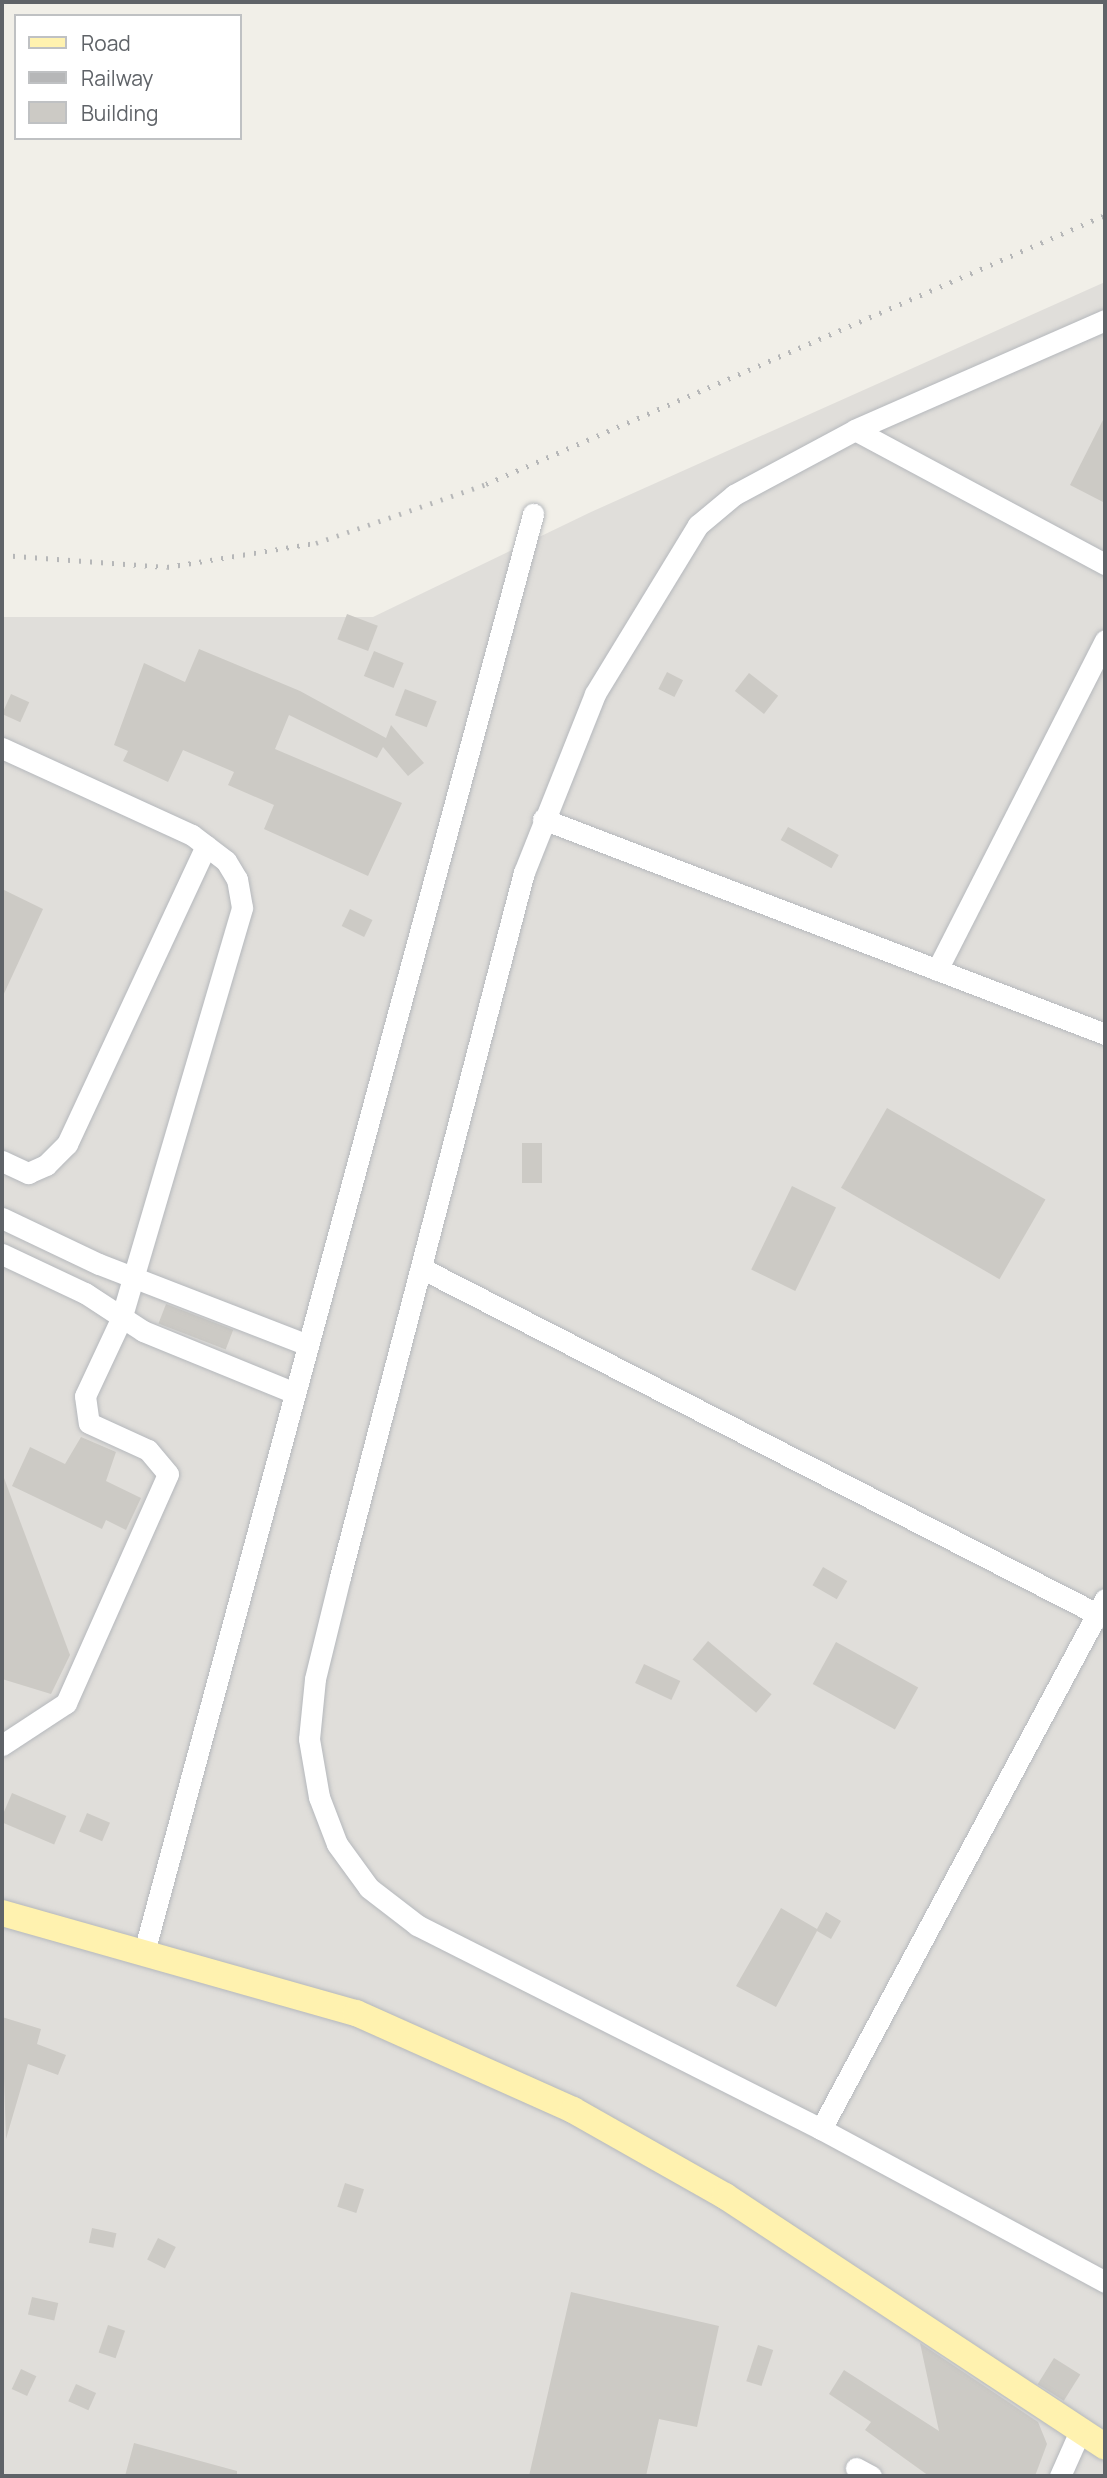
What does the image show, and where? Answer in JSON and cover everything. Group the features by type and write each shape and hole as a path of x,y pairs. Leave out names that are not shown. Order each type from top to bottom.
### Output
{"main road":[{"path":"2,1913 356,2013 573,2110 725,2196 1105,2447"}],"street":[{"path":"1105,320 855,430 767,474 698,525 595,694 524,872 315,1679 309,1740 319,1797 337,1844 369,1888 417,1925 821,2129 1105,2282"},
{"path":"855,430 1105,564"},
{"path":"144,1952 533,514"},
{"path":"937,970 1105,640"},
{"path":"2,748 206,846 226,861 237,879 242,908 122,1317 84,1408 89,1423 148,1450 167,1466 168,1474 66,1703 2,1745"},
{"path":"543,819 1105,1034"},
{"path":"2,1161 28,1173 46,1165 67,1144 206,846"},
{"path":"2,1218 308,1345"},
{"path":"2,1254 122,1317 295,1393"},
{"path":"421,1268 1103,1611 821,2129"},
{"path":"1060,2476 1080,2431"}],"shaded area":[{"path":"1105,282 1105,2476 2,2476 2,617 373,617 591,512"}],"building":[{"path":"1105,416 1105,503 1070,485"},
{"path":"347,614 378,626 368,651 337,639"},
{"path":"199,649 300,691 386,738 391,725 424,763 408,776 383,747 377,758 289,715 275,749 402,803 368,876 264,829 274,805 228,785 234,772 183,750 168,782 123,761 128,751 114,745 144,663 185,682"},
{"path":"374,651 404,663 394,688 364,676"},
{"path":"667,672 683,680 674,697 658,689"},
{"path":"749,673 778,696 764,714 735,691"},
{"path":"405,689 437,701 427,727 395,715"},
{"path":"11,694 29,702 20,722 2,714"},
{"path":"788,827 839,855 831,868 781,840"},
{"path":"2,889 43,909 2,998"},
{"path":"350,909 372,920 364,937 342,926"},
{"path":"887,1108 1045,1200 999,1279 841,1188"},
{"path":"522,1143 542,1143 542,1183 522,1183"},
{"path":"792,1186 836,1207 795,1291 751,1270"},
{"path":"166,1304 233,1330 226,1349 158,1324"},
{"path":"81,1437 116,1452 106,1481 141,1498 126,1530 106,1520 102,1529 12,1486 30,1447 65,1464"},
{"path":"4,1478 70,1655 51,1694 2,1679"},
{"path":"823,1567 847,1581 837,1599 812,1585"},
{"path":"708,1641 772,1694 756,1713 693,1659"},
{"path":"836,1642 918,1688 895,1730 813,1684"},
{"path":"644,1664 680,1681 671,1700 635,1683"},
{"path":"12,1793 66,1816 54,1845 2,1822"},
{"path":"87,1813 110,1823 102,1841 79,1831"},
{"path":"781,1908 817,1929 826,1912 841,1921 831,1939 817,1931 776,2007 736,1986"},
{"path":"2,2017 41,2029 37,2044 66,2055 58,2075 28,2064 6,2139"},
{"path":"345,2183 364,2189 356,2213 337,2207"},
{"path":"92,2228 116,2233 113,2248 89,2243"},
{"path":"158,2238 176,2247 165,2268 147,2259"},
{"path":"571,2292 719,2326 697,2427 659,2419 646,2476 529,2476"},
{"path":"32,2297 58,2303 54,2321 28,2315"},
{"path":"108,2325 125,2331 116,2358 99,2352"},
{"path":"920,2343 1038,2422 1047,2444 1035,2476 929,2476 865,2430 871,2422 829,2394 844,2370 939,2431"},
{"path":"758,2345 773,2350 761,2386 746,2381"},
{"path":"1054,2358 1080,2374 1064,2401 1038,2384"},
{"path":"21,2369 36,2376 27,2396 12,2389"},
{"path":"76,2384 96,2393 88,2410 68,2401"},
{"path":"134,2443 237,2471 237,2476 125,2476"}],"railway":[{"path":"2,555 167,567 316,543 486,484 1105,215"}]}
